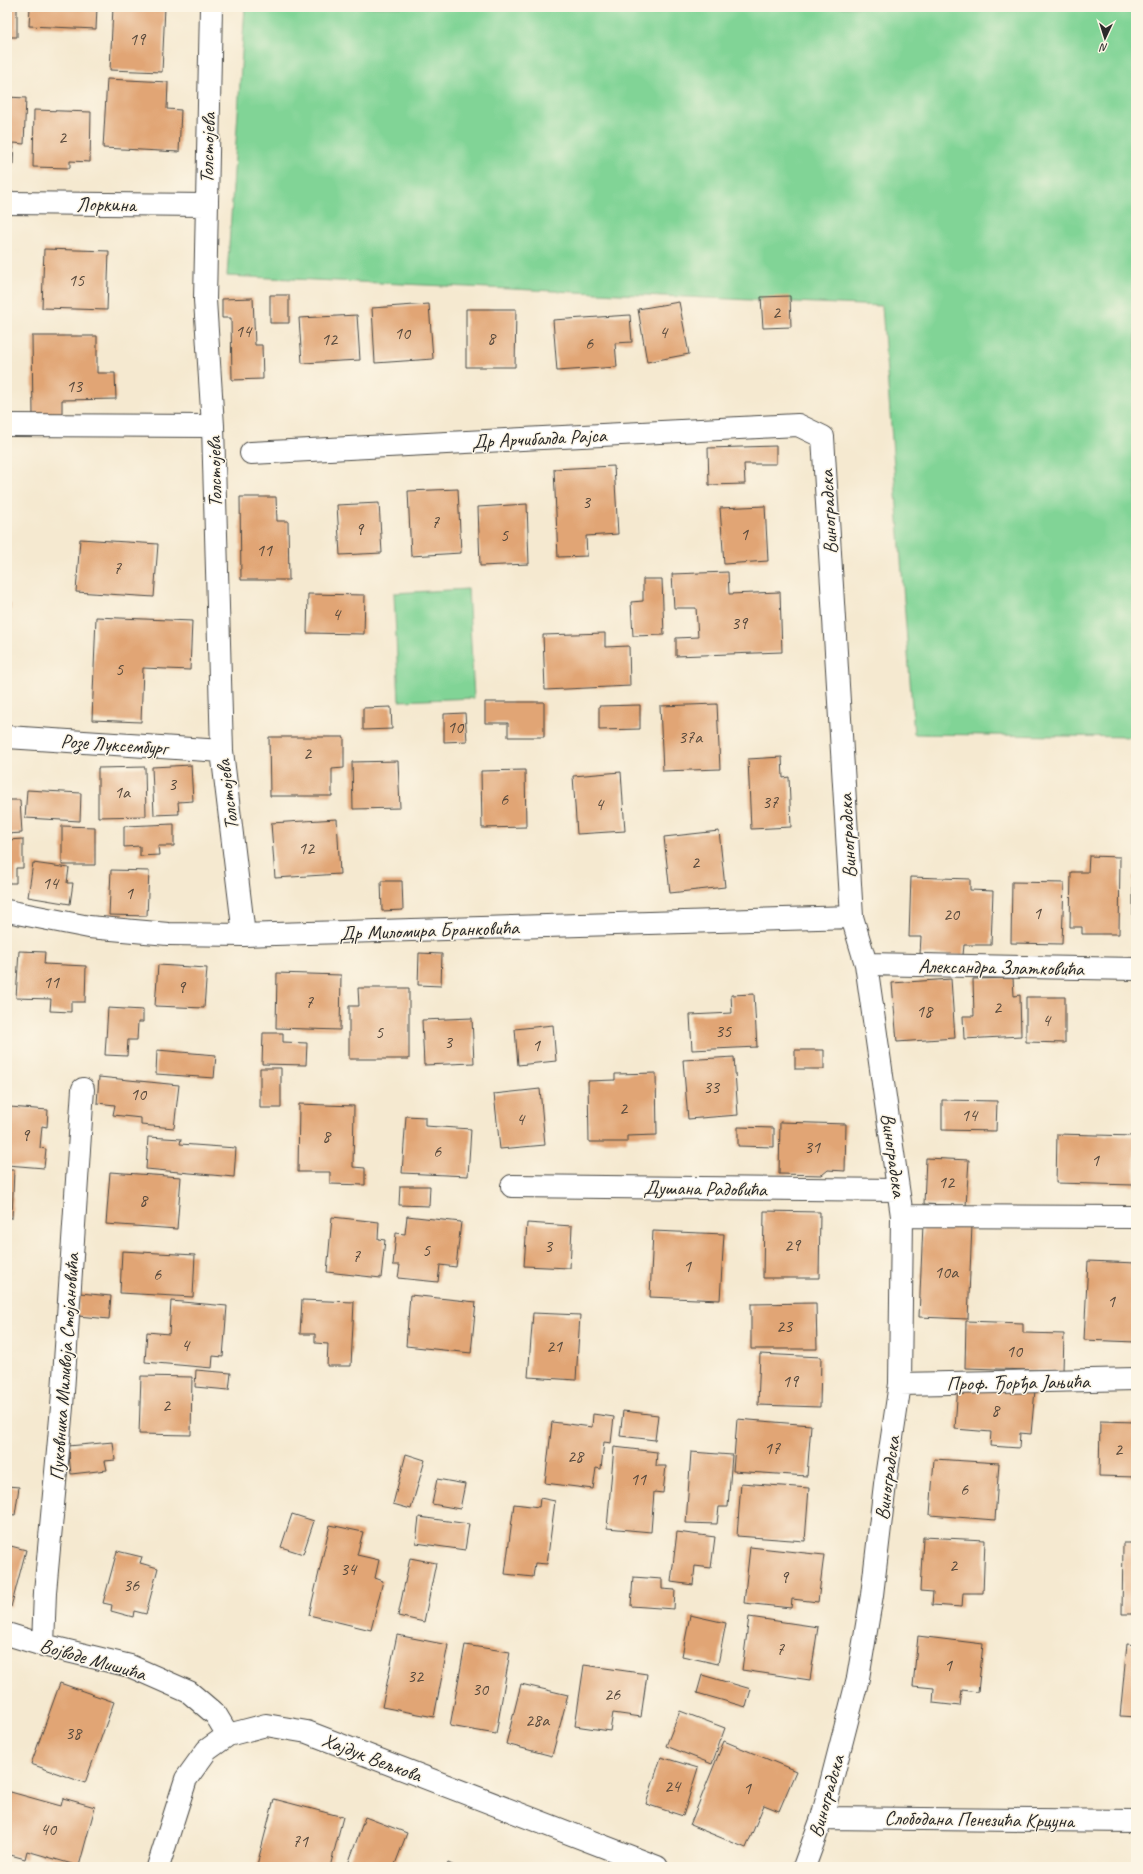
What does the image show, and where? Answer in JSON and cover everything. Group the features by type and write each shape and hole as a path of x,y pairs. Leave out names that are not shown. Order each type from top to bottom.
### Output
{"street":[{"name":"Толстојева","path":"211,7 205,300 213,426 222,750 244,935"},
{"name":"Лоркина","path":"7,203 206,205"},
{"path":"7,424 213,426"},
{"name":"Др Арчибалда Рајса","path":"251,453 798,425 823,437"},
{"name":"Виноградска","path":"804,1867 822,1818 858,1678 872,1595 885,1484 900,1384 902,1216 866,964 852,917 823,437"},
{"name":"Розе Луксембург","path":"7,737 222,750"},
{"name":"Др Миломира Бранковића","path":"7,911 89,927 168,934 244,935 852,917"},
{"name":"Александра Златковића","path":"866,964 1136,969"},
{"name":"Пуковника Миливоја Стојановића","path":"43,1645 45,1592 62,1407 83,1089"},
{"name":"Душана Радовића","path":"512,1186 898,1190"},
{"path":"902,1216 1136,1217"},
{"name":"Проф. Ђорђа Јањића","path":"900,1384 1136,1379"},
{"name":"Војводе Мишића","path":"7,1634 43,1645 130,1666 189,1692 216,1715 228,1735"},
{"name":"Хајдук Вељкова","path":"158,1867 186,1779 207,1750 228,1735 266,1725 307,1732 656,1867"},
{"name":"Слободана Пенезића Крцуна","path":"822,1818 1136,1821"}],"green space":[{"path":"245,7 1136,7 1136,737 914,734 882,306 227,276"},
{"path":"468,589 474,698 399,701 394,593"}],"building":[{"path":"7,7 17,7 17,37 7,37"},
{"path":"30,7 97,7 96,29 29,26"},
{"path":"113,7 165,7 162,72 110,70"},
{"path":"107,79 168,82 167,109 181,110 179,152 103,148"},
{"path":"7,97 26,98 24,144 14,143 13,165 7,164"},
{"path":"34,110 91,112 90,162 70,161 70,168 33,167"},
{"path":"44,249 109,251 107,310 42,308"},
{"path":"270,295 289,295 289,323 270,323"},
{"path":"790,296 791,327 763,328 761,297"},
{"path":"253,298 255,345 262,345 263,379 232,380 231,318 222,318 222,299"},
{"path":"679,302 689,354 647,362 638,309"},
{"path":"429,304 433,359 375,363 372,308"},
{"path":"466,309 516,309 515,367 466,367"},
{"path":"357,315 360,360 302,363 299,318"},
{"path":"630,315 632,342 615,343 617,367 557,371 553,320"},
{"path":"32,336 97,336 97,373 115,373 116,399 62,400 62,416 33,416"},
{"path":"776,446 776,464 744,464 745,484 709,485 708,448"},
{"path":"614,466 618,534 586,536 587,556 558,557 554,469"},
{"path":"458,489 461,553 411,556 408,491"},
{"path":"240,497 276,497 277,521 288,521 289,580 241,580"},
{"path":"379,503 382,553 340,555 337,505"},
{"path":"527,504 529,564 480,566 478,507"},
{"path":"765,506 768,561 724,564 720,508"},
{"path":"80,539 158,544 154,597 76,592"},
{"path":"728,572 729,594 780,592 782,652 676,656 676,638 698,637 696,608 674,608 672,574"},
{"path":"643,579 662,579 664,635 633,636 631,602 643,601"},
{"path":"308,594 365,595 364,634 307,633"},
{"path":"7,604 11,604 8,625 7,625"},
{"path":"96,617 192,621 190,670 143,668 141,722 92,720"},
{"path":"605,633 605,647 629,646 630,686 545,690 543,635"},
{"path":"485,702 544,702 544,737 508,737 508,723 485,723"},
{"path":"717,704 720,769 663,771 660,706"},
{"path":"640,705 640,729 599,730 599,706"},
{"path":"391,707 392,729 363,730 363,708"},
{"path":"465,713 467,741 444,742 444,714"},
{"path":"269,737 344,737 344,768 332,769 332,796 270,796"},
{"path":"782,757 783,778 789,777 791,827 751,829 748,759"},
{"path":"398,761 400,808 353,809 352,762"},
{"path":"191,765 193,801 178,802 179,814 154,815 152,767"},
{"path":"145,767 146,816 98,817 98,768"},
{"path":"525,770 526,827 482,828 481,771"},
{"path":"621,772 625,831 577,834 573,776"},
{"path":"27,790 81,793 80,821 25,818"},
{"path":"7,800 20,800 22,833 7,834"},
{"path":"337,819 340,874 275,878 271,823"},
{"path":"174,824 174,846 158,846 159,855 140,856 140,846 124,847 124,826"},
{"path":"62,826 95,827 95,865 62,865"},
{"path":"719,831 725,887 670,893 664,837"},
{"path":"23,839 23,868 16,868 16,883 7,883 7,840"},
{"path":"1089,856 1120,857 1119,934 1082,934 1082,927 1070,927 1071,872 1088,872"},
{"path":"33,863 69,868 67,883 73,883 70,904 28,897"},
{"path":"111,870 149,871 147,916 109,915"},
{"path":"1133,876 1136,876 1136,928 1133,928"},
{"path":"911,877 970,879 970,890 993,891 991,945 964,945 963,955 920,954 921,937 909,937"},
{"path":"381,881 402,881 403,910 382,911"},
{"path":"1012,882 1064,883 1062,944 1011,943"},
{"path":"19,951 45,952 44,964 86,966 85,1002 71,1002 71,1012 50,1011 51,999 16,998"},
{"path":"419,953 442,954 441,986 418,985"},
{"path":"158,965 207,968 204,1008 155,1006"},
{"path":"277,973 341,975 340,1030 276,1028"},
{"path":"1013,978 1014,996 1020,995 1021,1036 964,1039 963,1016 974,1016 973,979"},
{"path":"951,979 955,1038 897,1042 892,983"},
{"path":"358,988 409,988 409,1059 349,1059 349,1006 359,1006"},
{"path":"754,994 757,1047 692,1050 690,1015 732,1013 731,995"},
{"path":"1026,997 1065,997 1065,1043 1026,1042"},
{"path":"108,1008 143,1010 143,1022 138,1022 137,1040 128,1040 127,1056 105,1055"},
{"path":"472,1018 474,1063 424,1065 422,1020"},
{"path":"553,1025 556,1061 518,1065 515,1029"},
{"path":"263,1033 283,1033 283,1042 307,1043 306,1065 262,1064"},
{"path":"157,1050 216,1055 214,1078 156,1074"},
{"path":"795,1050 824,1050 824,1069 795,1069"},
{"path":"734,1057 738,1115 688,1119 683,1060"},
{"path":"260,1068 281,1068 281,1108 260,1108"},
{"path":"656,1073 657,1135 627,1136 627,1142 589,1142 588,1081 615,1080 615,1074"},
{"path":"99,1077 179,1085 174,1128 141,1125 141,1118 113,1115 115,1105 97,1103"},
{"path":"540,1089 545,1145 500,1149 494,1094"},
{"path":"942,1100 997,1101 996,1131 942,1130"},
{"path":"299,1104 354,1106 353,1167 365,1168 365,1185 330,1184 330,1172 298,1172"},
{"path":"10,1107 48,1110 47,1127 42,1126 40,1148 46,1149 44,1168 7,1165"},
{"path":"406,1116 425,1117 425,1126 471,1129 468,1176 402,1173"},
{"path":"780,1122 846,1124 845,1171 828,1170 822,1175 779,1174"},
{"path":"738,1127 774,1128 774,1147 738,1146"},
{"path":"1057,1134 1135,1136 1134,1185 1056,1183"},
{"path":"148,1137 181,1139 180,1144 236,1148 234,1177 146,1169"},
{"path":"926,1158 969,1160 966,1206 924,1204"},
{"path":"7,1170 14,1170 12,1218 7,1218"},
{"path":"110,1172 181,1177 177,1229 106,1224"},
{"path":"400,1186 430,1186 429,1206 399,1205"},
{"path":"764,1211 820,1212 819,1278 763,1278"},
{"path":"407,1216 461,1222 456,1267 440,1265 438,1282 398,1278 400,1265 393,1265 396,1233 405,1234"},
{"path":"332,1217 379,1222 378,1239 385,1240 381,1278 327,1272"},
{"path":"527,1223 572,1226 570,1268 524,1266"},
{"path":"923,1224 972,1226 968,1319 919,1317"},
{"path":"653,1231 724,1234 720,1300 650,1297"},
{"path":"122,1251 195,1255 193,1297 120,1293"},
{"path":"1088,1261 1136,1263 1136,1342 1084,1340"},
{"path":"80,1293 111,1296 109,1319 78,1316"},
{"path":"410,1295 476,1302 471,1353 406,1346"},
{"path":"302,1300 354,1302 351,1366 327,1366 328,1344 315,1343 315,1334 300,1334"},
{"path":"171,1301 227,1306 223,1357 213,1356 212,1368 145,1362 147,1332 169,1334"},
{"path":"816,1303 817,1349 751,1349 751,1304"},
{"path":"533,1313 580,1315 576,1380 528,1377"},
{"path":"966,1321 1023,1323 1023,1333 1064,1334 1063,1371 965,1368"},
{"path":"760,1354 821,1357 820,1407 758,1405"},
{"path":"196,1370 231,1373 229,1390 195,1387"},
{"path":"141,1376 192,1377 191,1435 139,1434"},
{"path":"958,1384 1035,1390 1031,1434 1020,1433 1019,1448 990,1446 991,1432 955,1429"},
{"path":"623,1411 658,1415 655,1440 620,1436"},
{"path":"593,1414 614,1417 611,1443 604,1442 601,1469 596,1468 593,1489 545,1483 552,1422 592,1427"},
{"path":"737,1419 811,1425 807,1476 733,1471"},
{"path":"1100,1421 1136,1422 1136,1477 1099,1476"},
{"path":"113,1442 115,1460 105,1461 107,1470 71,1474 68,1446"},
{"path":"614,1447 657,1452 656,1466 666,1466 663,1493 654,1492 651,1532 607,1528"},
{"path":"691,1452 732,1455 728,1507 719,1507 717,1524 686,1523"},
{"path":"406,1454 425,1460 411,1509 393,1504"},
{"path":"934,1459 999,1463 995,1520 930,1515"},
{"path":"437,1479 465,1484 460,1509 432,1504"},
{"path":"741,1483 809,1488 805,1541 737,1536"},
{"path":"7,1486 19,1487 15,1515 7,1514"},
{"path":"540,1498 555,1501 547,1564 535,1563 533,1577 505,1574 514,1504 539,1507"},
{"path":"292,1514 314,1521 303,1554 281,1547"},
{"path":"419,1517 469,1524 465,1550 416,1543"},
{"path":"330,1525 363,1532 357,1555 379,1560 375,1578 383,1581 371,1630 309,1615"},
{"path":"677,1532 715,1537 711,1568 695,1566 693,1585 671,1582"},
{"path":"923,1537 985,1540 983,1593 963,1593 962,1607 932,1605 933,1592 920,1591"},
{"path":"1123,1543 1136,1543 1136,1614 1122,1614"},
{"path":"7,1545 26,1550 11,1607 7,1605"},
{"path":"750,1547 824,1555 818,1602 792,1599 791,1608 744,1603"},
{"path":"117,1551 142,1557 140,1563 158,1568 146,1614 134,1611 133,1617 111,1611 112,1605 103,1603"},
{"path":"410,1558 436,1563 424,1622 398,1616"},
{"path":"633,1577 662,1579 662,1589 675,1590 674,1609 631,1606"},
{"path":"690,1615 726,1623 718,1664 682,1656"},
{"path":"749,1617 818,1627 810,1680 742,1670"},
{"path":"397,1635 448,1645 434,1717 382,1707"},
{"path":"918,1636 983,1644 978,1692 962,1690 960,1706 933,1703 934,1688 913,1686"},
{"path":"1127,1644 1136,1645 1136,1717 1120,1716"},
{"path":"465,1645 510,1652 496,1734 450,1726"},
{"path":"584,1665 647,1674 641,1717 613,1713 610,1731 575,1726"},
{"path":"702,1675 751,1689 746,1707 697,1693"},
{"path":"60,1683 114,1702 85,1783 31,1764"},
{"path":"521,1684 568,1695 552,1756 506,1744"},
{"path":"680,1711 725,1728 712,1764 666,1746"},
{"path":"724,1741 796,1771 779,1811 764,1805 746,1848 690,1825"},
{"path":"661,1757 698,1768 683,1816 646,1804"},
{"path":"7,1791 61,1806 63,1798 95,1807 79,1866 27,1851 25,1859 7,1854"},
{"path":"274,1799 343,1817 330,1867 264,1867 257,1865"},
{"path":"365,1817 407,1833 394,1867 347,1867"},
{"path":"448,1863 457,1867 446,1867"}]}
